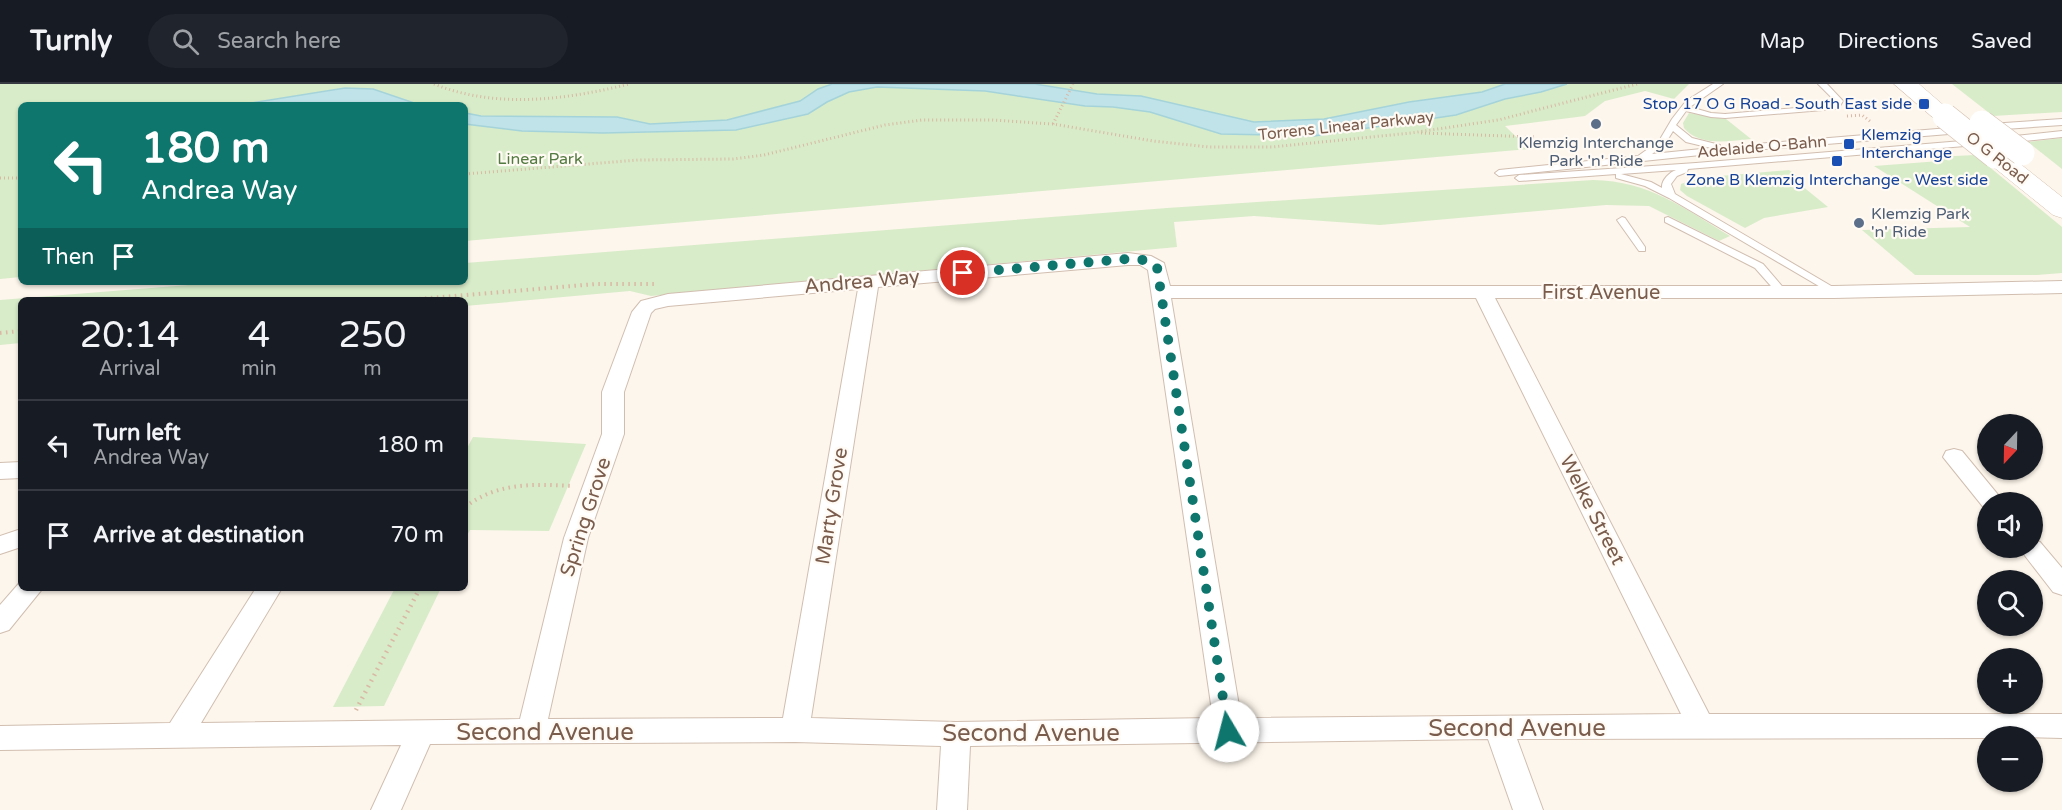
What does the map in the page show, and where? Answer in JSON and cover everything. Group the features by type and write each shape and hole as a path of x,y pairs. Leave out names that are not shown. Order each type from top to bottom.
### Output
{"main road":[{"name":"O G Road","path":"1912,85 1971,115 2062,186"},
{"name":"O G Road","path":"1912,85 1945,116 2062,210"}],"street":[{"name":"Andrea Way","path":"648,305 660,301 1128,259 1144,260 1157,267 1162,292"},
{"name":"Marty Grove","path":"795,730 870,282"},
{"name":"First Avenue","path":"1162,292 1834,292 2062,288"},
{"path":"1162,292 1228,731"},
{"name":"Welke Street","path":"1483,293 1701,727"},
{"name":"Spring Grove","path":"531,732 576,538 613,434 613,392 642,312 648,305"},
{"path":"1954,458 1983,492"},
{"path":"0,471 18,470"},
{"path":"0,545 18,539"},
{"path":"2039,558 2062,585"},
{"path":"0,623 27,591"},
{"path":"177,737 267,591"},
{"name":"Second Avenue","path":"0,738 421,732 795,730 956,734 1498,727 2062,726"},
{"path":"1498,727 1528,810"},
{"path":"386,810 421,732"},
{"path":"952,810 956,734"}],"lane":[{"path":"1632,159 1658,147 1666,140 1684,108 1699,95 1719,84"},
{"path":"1684,108 1725,116 1835,107 1839,101 1822,84"},
{"name":"Adelaide O-Bahn","path":"2062,122 1729,149 1501,176 1591,175 2062,134"},
{"path":"1672,127 1689,140 1729,149"},
{"path":"1672,196 1666,183 1674,174 1696,166"},
{"path":"1591,175 1630,178 1648,184 1834,292"},
{"path":"1622,220 1642,249"},
{"path":"1668,220 1760,266 1782,292"}],"path":[{"path":"434,84 447,91 473,96 556,98 589,94 629,84"},
{"name":"Torrens Linear Parkway","path":"468,174 627,161 743,158 820,142 885,124 922,120 992,120 1053,124 1153,141 1209,147 1272,147 1411,133 1498,120 1637,84"},
{"path":"1053,124 1072,86"},
{"path":"1862,115 1871,122"},
{"path":"1411,133 1534,137"},
{"path":"0,178 18,178"},
{"path":"442,297 596,284 666,284"},
{"path":"1,334 18,331"},
{"path":"468,505 486,492 506,485 594,486"},
{"path":"355,712 418,591"}],"green space":[{"name":"Linear Park","path":"0,84 1689,84 1674,99 1645,91 1605,101 1585,116 1505,126 1529,149 468,241 468,102 18,102 18,277 0,279"},
{"path":"1952,84 2062,84 2062,112 1993,116"},
{"path":"1689,113 1726,119 1751,139 1716,141 1698,138 1684,128 1683,123"},
{"path":"2062,138 2062,169 2028,142"},
{"path":"1975,155 2062,227 2062,273 1915,275 1862,230 1970,227 1874,166 1940,161 1935,157"},
{"path":"1789,170 1801,179 1796,181 1828,207 1764,218 1745,228 1680,190 1681,184 1697,178"},
{"path":"1593,180 1632,185 1649,191 1681,206 1730,236 1719,241 1649,206 1606,205 1380,225 1254,216 1174,222 1177,247 651,296 630,291 468,306 468,297 38,297 188,285 468,285 468,263 1167,208"},
{"path":"18,299 18,343 0,345 0,300"},
{"path":"473,437 586,444 549,531 470,530 468,534 468,446"},
{"path":"393,591 440,591 384,706 333,707"}],"water":[{"path":"832,84 1035,84 1097,94 1141,96 1254,122 1324,119 1409,102 1482,92 1505,84 1567,84 1505,99 1456,115 1314,136 1221,134 1150,112 1085,106 985,91 877,87 849,92 808,114 736,130 603,133 522,131 468,124 468,114 481,116 617,117 650,124 727,120 800,101 818,89"},
{"path":"345,88 373,89 411,102 257,102"}],"place":[{"name":"Stop 17 O G Road - South East side","path":"1924,104"},
{"name":"Klemzig Interchange Park 'n' Ride","path":"1596,124"},
{"name":"Klemzig Interchange","path":"1849,144"},
{"name":"Zone B Klemzig Interchange - West side","path":"1837,161"},
{"name":"Klemzig Park 'n' Ride","path":"1859,223"}],"route":[{"path":"963,273 1128,259 1144,260 1157,267 1228,731"}]}
